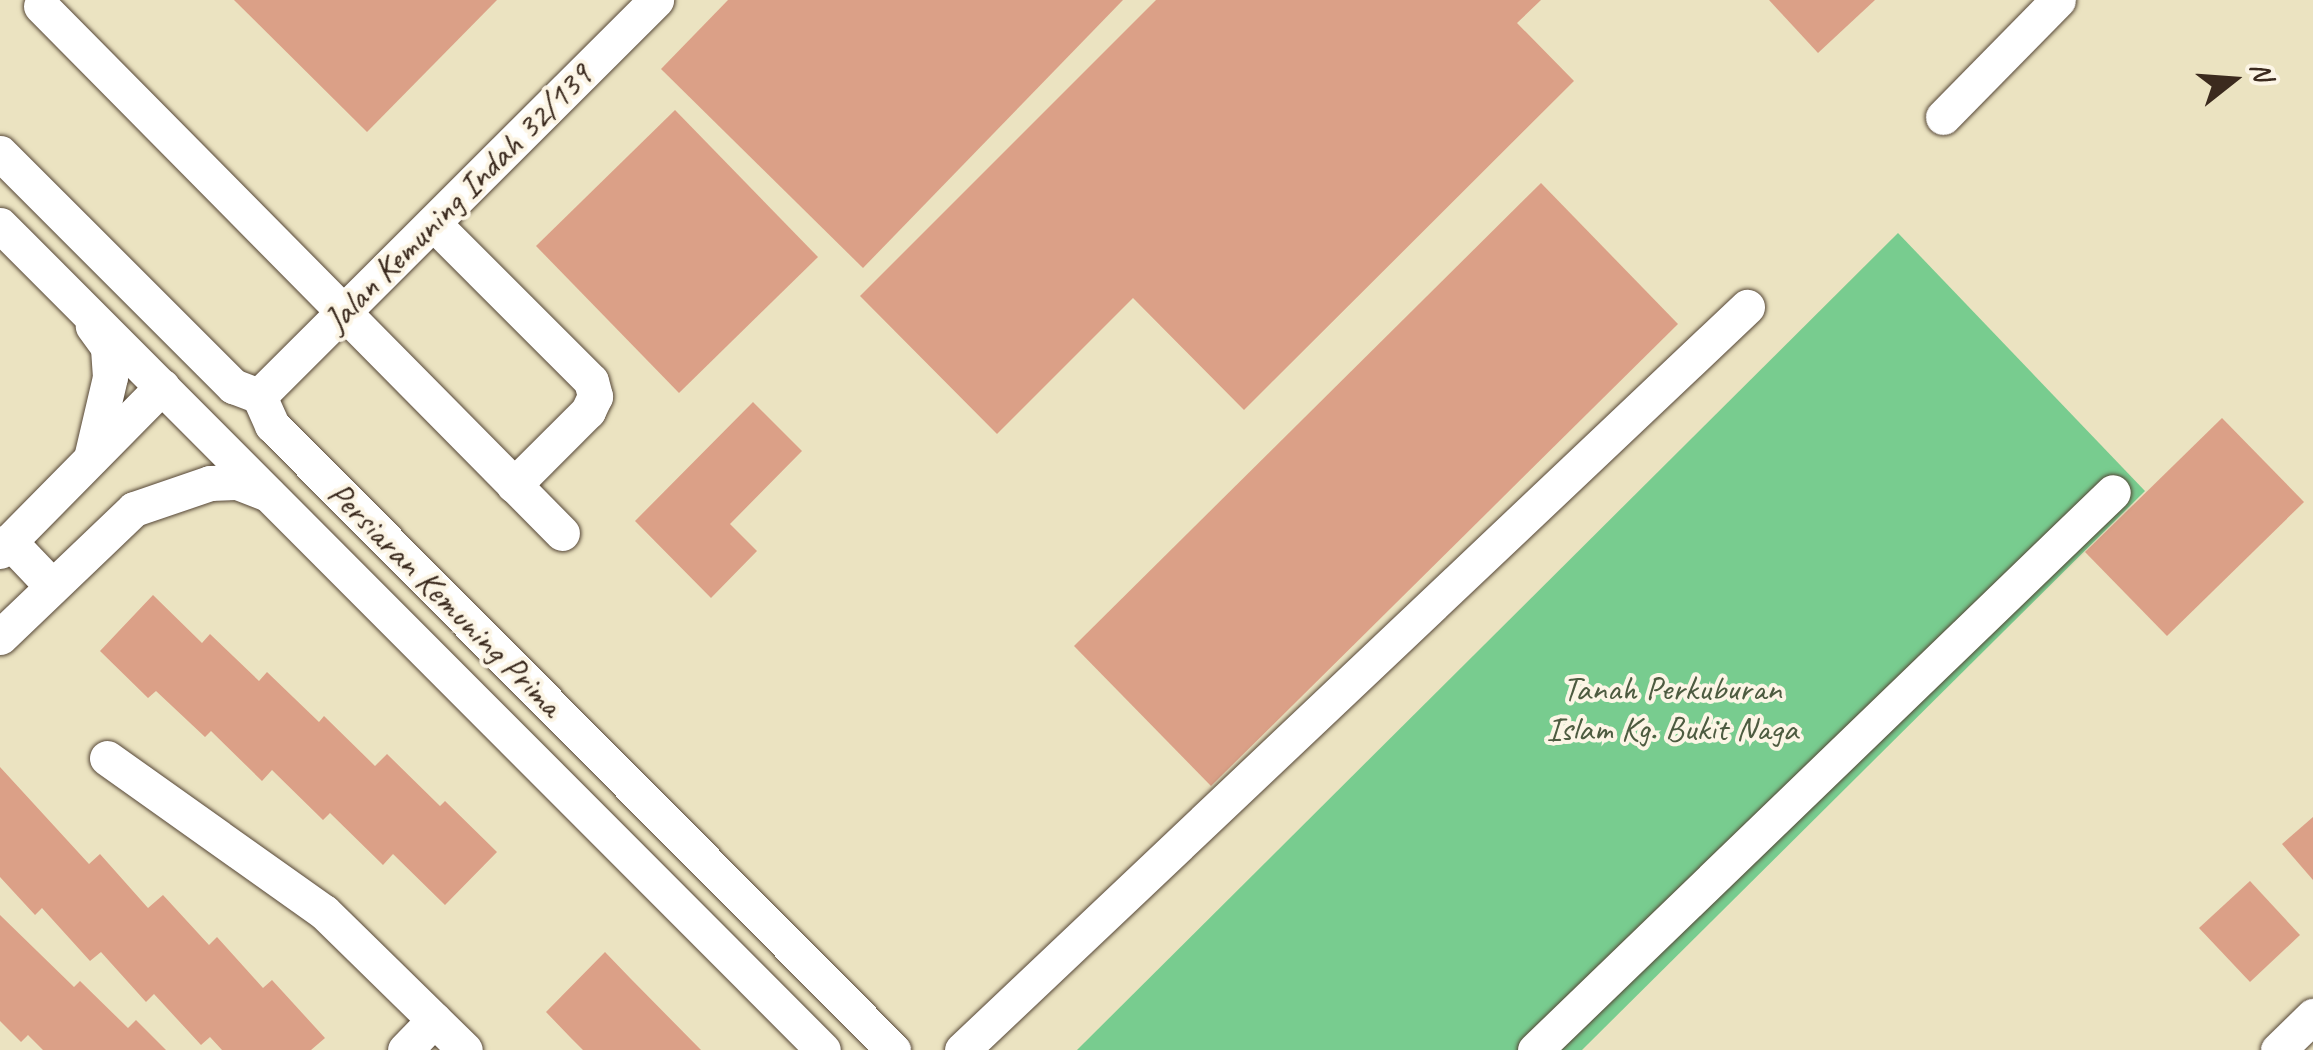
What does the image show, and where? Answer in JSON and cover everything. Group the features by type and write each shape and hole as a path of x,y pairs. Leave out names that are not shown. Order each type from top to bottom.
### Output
{"street":[{"name":"Jalan Kemuning Indah 32/139","path":"266,411 344,312 656,0"},
{"path":"1943,117 2058,0"},
{"path":"41,6 562,533"},
{"name":"Persiaran Kemuning Prima","path":"0,153 233,386 266,411 892,1050"},
{"path":"433,223 591,381 596,396 588,411 514,485"},
{"name":"Persiaran Kemuning Prima","path":"0,225 822,1050"},
{"path":"74,299 108,347 110,377 91,458"},
{"path":"962,1050 1747,308"},
{"path":"52,586 5,546 162,388 203,391 266,411"},
{"path":"0,638 134,509 210,482 238,482 264,490 308,534"},
{"path":"1535,1050 2113,492"},
{"path":"107,758 324,912 465,1050"},
{"path":"2278,1050 2313,1016"},
{"path":"405,1050 434,1020"}],"green space":[{"name":"Tanah Perkuburan Islam Kg. Bukit Naga","path":"1898,233 2145,491 1582,1050 1077,1050"}],"building":[{"path":"234,0 497,0 367,132"},
{"path":"728,0 1123,0 863,268 661,69"},
{"path":"1156,0 1541,0 1517,23 1574,81 1244,410 1133,298 997,434 860,296"},
{"path":"1769,0 1875,0 1818,53"},
{"path":"675,110 818,257 679,393 536,246"},
{"path":"1541,183 1678,324 1211,786 1074,646"},
{"path":"753,402 802,451 730,524 757,551 711,598 635,521"},
{"path":"2222,418 2304,502 2167,636 2085,552"},
{"path":"153,595 202,643 210,634 259,681 267,672 319,722 324,716 375,766 387,754 440,806 445,801 497,852 445,905 393,854 383,865 330,813 323,820 272,770 262,781 211,731 205,737 156,691 148,698 100,651"},
{"path":"0,767 89,864 100,854 148,908 163,895 209,945 217,937 263,988 272,980 325,1038 311,1050 222,1050 210,1037 201,1045 154,994 146,1002 101,952 90,961 42,908 35,915 0,877"},
{"path":"2313,817 2313,880 2282,844"},
{"path":"2250,881 2300,935 2250,982 2199,928"},
{"path":"0,915 74,987 80,981 128,1028 136,1020 166,1050 43,1050 28,1035 21,1042 0,1021"},
{"path":"605,952 701,1050 583,1050 570,1037 546,1012"}]}
